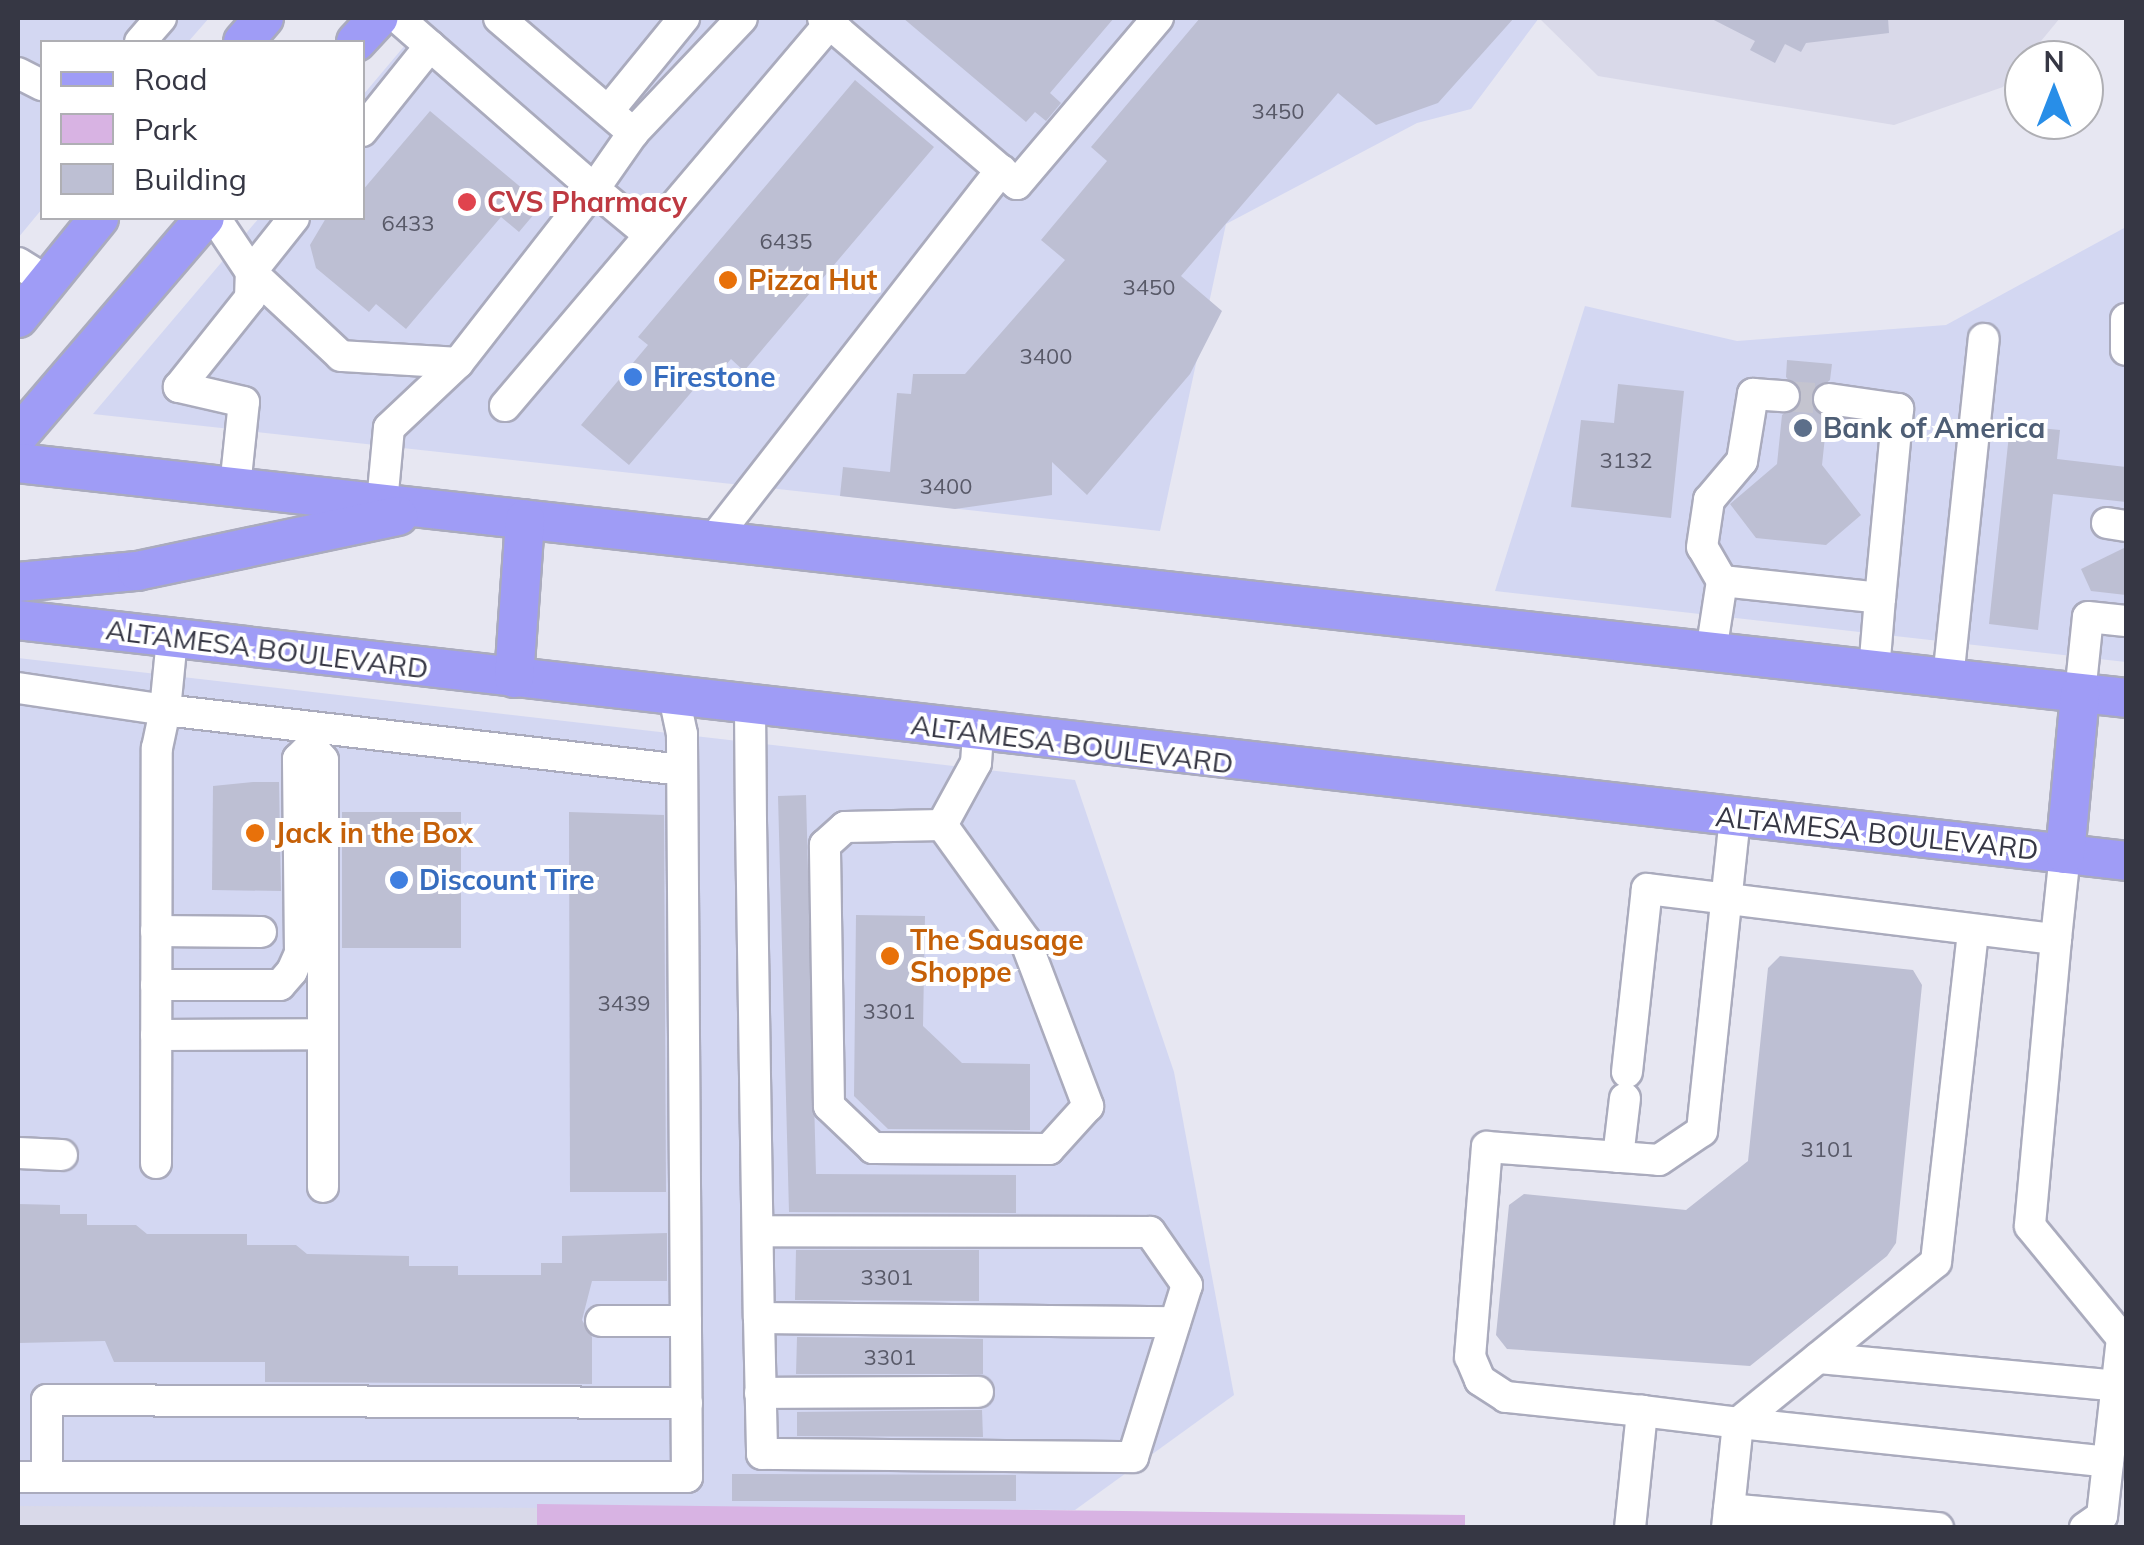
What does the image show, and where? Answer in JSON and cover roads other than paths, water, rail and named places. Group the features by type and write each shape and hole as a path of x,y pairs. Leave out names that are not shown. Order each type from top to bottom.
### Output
{"main road":[{"path":"246,40 264,18"},
{"path":"358,40 378,18"},
{"path":"18,318 32,272 97,220"},
{"path":"18,436 203,220"},
{"path":"18,463 2126,698"},
{"path":"18,582 136,571 430,509"},
{"path":"514,678 525,520"},
{"name":"ALTAMESA BOULEVARD","path":"18,620 1150,754 2126,861"},
{"path":"2065,854 2080,694"}],"lane":[{"path":"142,40 162,18"},
{"path":"499,18 633,133"},
{"path":"608,110 684,18"},
{"path":"382,504 389,428 458,363 633,133 742,18"},
{"path":"505,406 827,20 1017,184 1158,18"},
{"path":"365,127 420,29 647,233"},
{"path":"18,72 40,84"},
{"path":"713,540 1001,170"},
{"path":"216,220 250,272 341,356 458,363"},
{"path":"235,487 244,402 179,387 250,298 250,272 292,220"},
{"path":"2126,318 2126,350"},
{"path":"1948,679 1984,340"},
{"path":"1711,652 1722,581 1702,547 1709,500 1742,460 1753,394 1784,396"},
{"path":"1828,399 1898,408 1874,671"},
{"path":"1722,581 1880,598"},
{"path":"2080,694 2088,617 2126,622"},
{"path":"156,1163 157,748 172,638"},
{"path":"18,688 312,738 682,770"},
{"path":"674,698 682,770 687,1403 687,1477 32,1477 47,1400 687,1403"},
{"path":"750,707 760,1393 762,1454 1133,1457 1187,1284 1150,1232 758,1230"},
{"path":"942,826 976,763 978,734"},
{"path":"156,986 280,986 292,971 300,953 298,759 312,738"},
{"path":"312,738 324,760 324,1187"},
{"path":"1735,818 1702,1131 1659,1160 1487,1147 1470,1356 1480,1380 1506,1397 2108,1462"},
{"path":"942,826 1025,940 1088,1106 1049,1149 873,1148 829,1106 824,845 845,827 942,826"},
{"path":"2065,854 2030,1226 2122,1338 2102,1516 2085,1528"},
{"path":"1618,1157 1647,888 2056,939"},
{"path":"1938,1528 1728,1518 1738,1423 1936,1262 1973,930"},
{"path":"156,931 261,932"},
{"path":"156,1034 324,1034"},
{"path":"18,1153 62,1155"},
{"path":"759,1318 1175,1322"},
{"path":"601,1320 686,1321"},
{"path":"1818,1358 2117,1386"},
{"path":"760,1393 978,1392"},
{"path":"1630,1528 1642,1411"}],"tunnel":[{"path":"1784,396 1829,399"}],"place":[{"name":"CVS Pharmacy","path":"467,202"},
{"name":"Pizza Hut","path":"728,280"},
{"name":"Firestone","path":"633,377"},
{"name":"Bank of America","path":"1803,428"},
{"name":"Jack in the Box","path":"255,833"},
{"name":"Discount Tire","path":"399,880"},
{"name":"The Sausage Shoppe","path":"890,956"}]}
